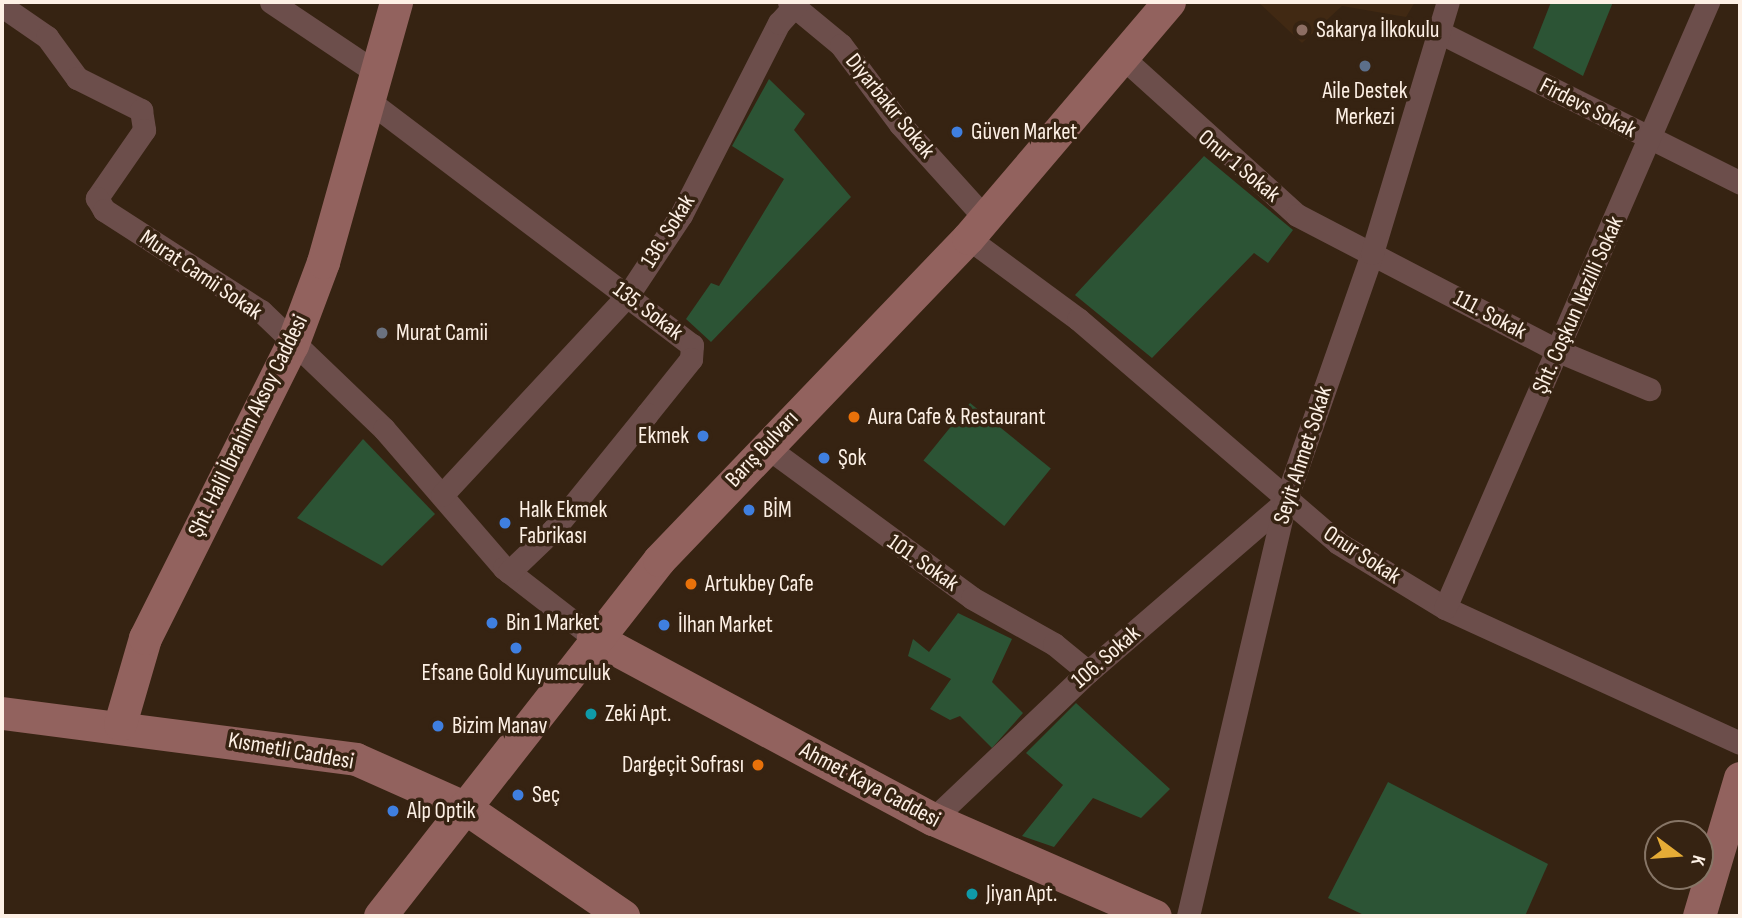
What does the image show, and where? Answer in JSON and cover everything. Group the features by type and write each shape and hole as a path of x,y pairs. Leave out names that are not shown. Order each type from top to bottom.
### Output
{"street":[{"name":"135. Sokak","path":"271,2 692,345 691,359 553,530 509,572"},
{"name":"Şht. Halil İbrahim Aksoy Caddesi","path":"120,724 145,638 292,345 373,87 396,2"},
{"name":"Barış Bulvarı","path":"380,916 593,637 764,445 976,227 1169,2"},
{"name":"Seyit Ahmet Sokak","path":"1188,916 1285,502 1372,253 1437,31 1448,2"},
{"name":"Şht. Coşkun Nazilli Sokak","path":"1445,608 1651,139 1708,2"},
{"name":"Diyarbakır Sokak","path":"794,3 841,45 976,227"},
{"name":"136. Sokak","path":"442,495 628,295 681,215 779,23 794,3"},
{"name":"Murat Camii Sokak","path":"2,6 47,37 77,78 141,110 144,130 97,198 104,210 261,311 292,345 384,429 509,572 593,637"},
{"name":"Firdevs Sokak","path":"1437,31 1740,183"},
{"name":"Onur 1 Sokak","path":"1122,57 1188,123 1297,215 1372,253"},
{"name":"Onur Sokak","path":"976,227 1285,502 1338,543 1445,608 1740,743"},
{"name":"111. Sokak","path":"1372,253 1558,351 1649,389"},
{"name":"101. Sokak","path":"764,445 972,598 1054,644 1088,672"},
{"name":"106. Sokak","path":"933,819 1088,672 1285,502"},
{"name":"Ahmet Kaya Caddesi","path":"593,637 933,819 1155,916"},
{"name":"Kısmetli Caddesi","path":"2,713 120,724 356,759 464,807 623,916"},
{"path":"1699,916 1740,778"}],"shaded area":[{"name":"Sakarya İlkokulu","path":"1258,2 1415,2 1406,17 1342,6 1302,43"}],"green space":[{"path":"1551,2 1613,2 1583,76 1533,48"},
{"path":"769,79 805,114 794,130 851,197 711,342 686,319 711,283 719,286 784,179 732,146"},
{"path":"1204,156 1293,230 1268,263 1254,253 1152,358 1075,295"},
{"path":"970,403 1051,468 1004,526 923,461"},
{"path":"363,439 435,514 382,566 297,518"},
{"path":"958,613 1012,639 992,682 1023,713 992,748 960,716 950,720 930,709 951,679 908,656 913,639 929,652"},
{"path":"1076,703 1170,789 1141,818 1093,798 1054,847 1022,836 1063,785 1026,753"},
{"path":"1388,782 1548,864 1525,916 1366,916 1328,898"}],"place":[{"name":"Sakarya İlkokulu","path":"1302,30"},
{"name":"Aile Destek Merkezi","path":"1365,66"},
{"name":"Güven Market","path":"957,132"},
{"name":"Murat Camii","path":"382,333"},
{"name":"Aura Cafe & Restaurant","path":"854,417"},
{"name":"Ekmek","path":"703,436"},
{"name":"Şok","path":"824,458"},
{"name":"BİM","path":"749,510"},
{"name":"Halk Ekmek Fabrikası","path":"505,523"},
{"name":"Artukbey Cafe","path":"691,584"},
{"name":"Bin 1 Market","path":"492,623"},
{"name":"İlhan Market","path":"664,625"},
{"name":"Efsane Gold Kuyumculuk","path":"516,648"},
{"name":"Zeki Apt.","path":"591,714"},
{"name":"Bizim Manav","path":"438,726"},
{"name":"Dargeçit Sofrası","path":"758,765"},
{"name":"Seç","path":"518,795"},
{"name":"Alp Optik","path":"393,811"},
{"name":"Jiyan Apt.","path":"972,894"}]}
